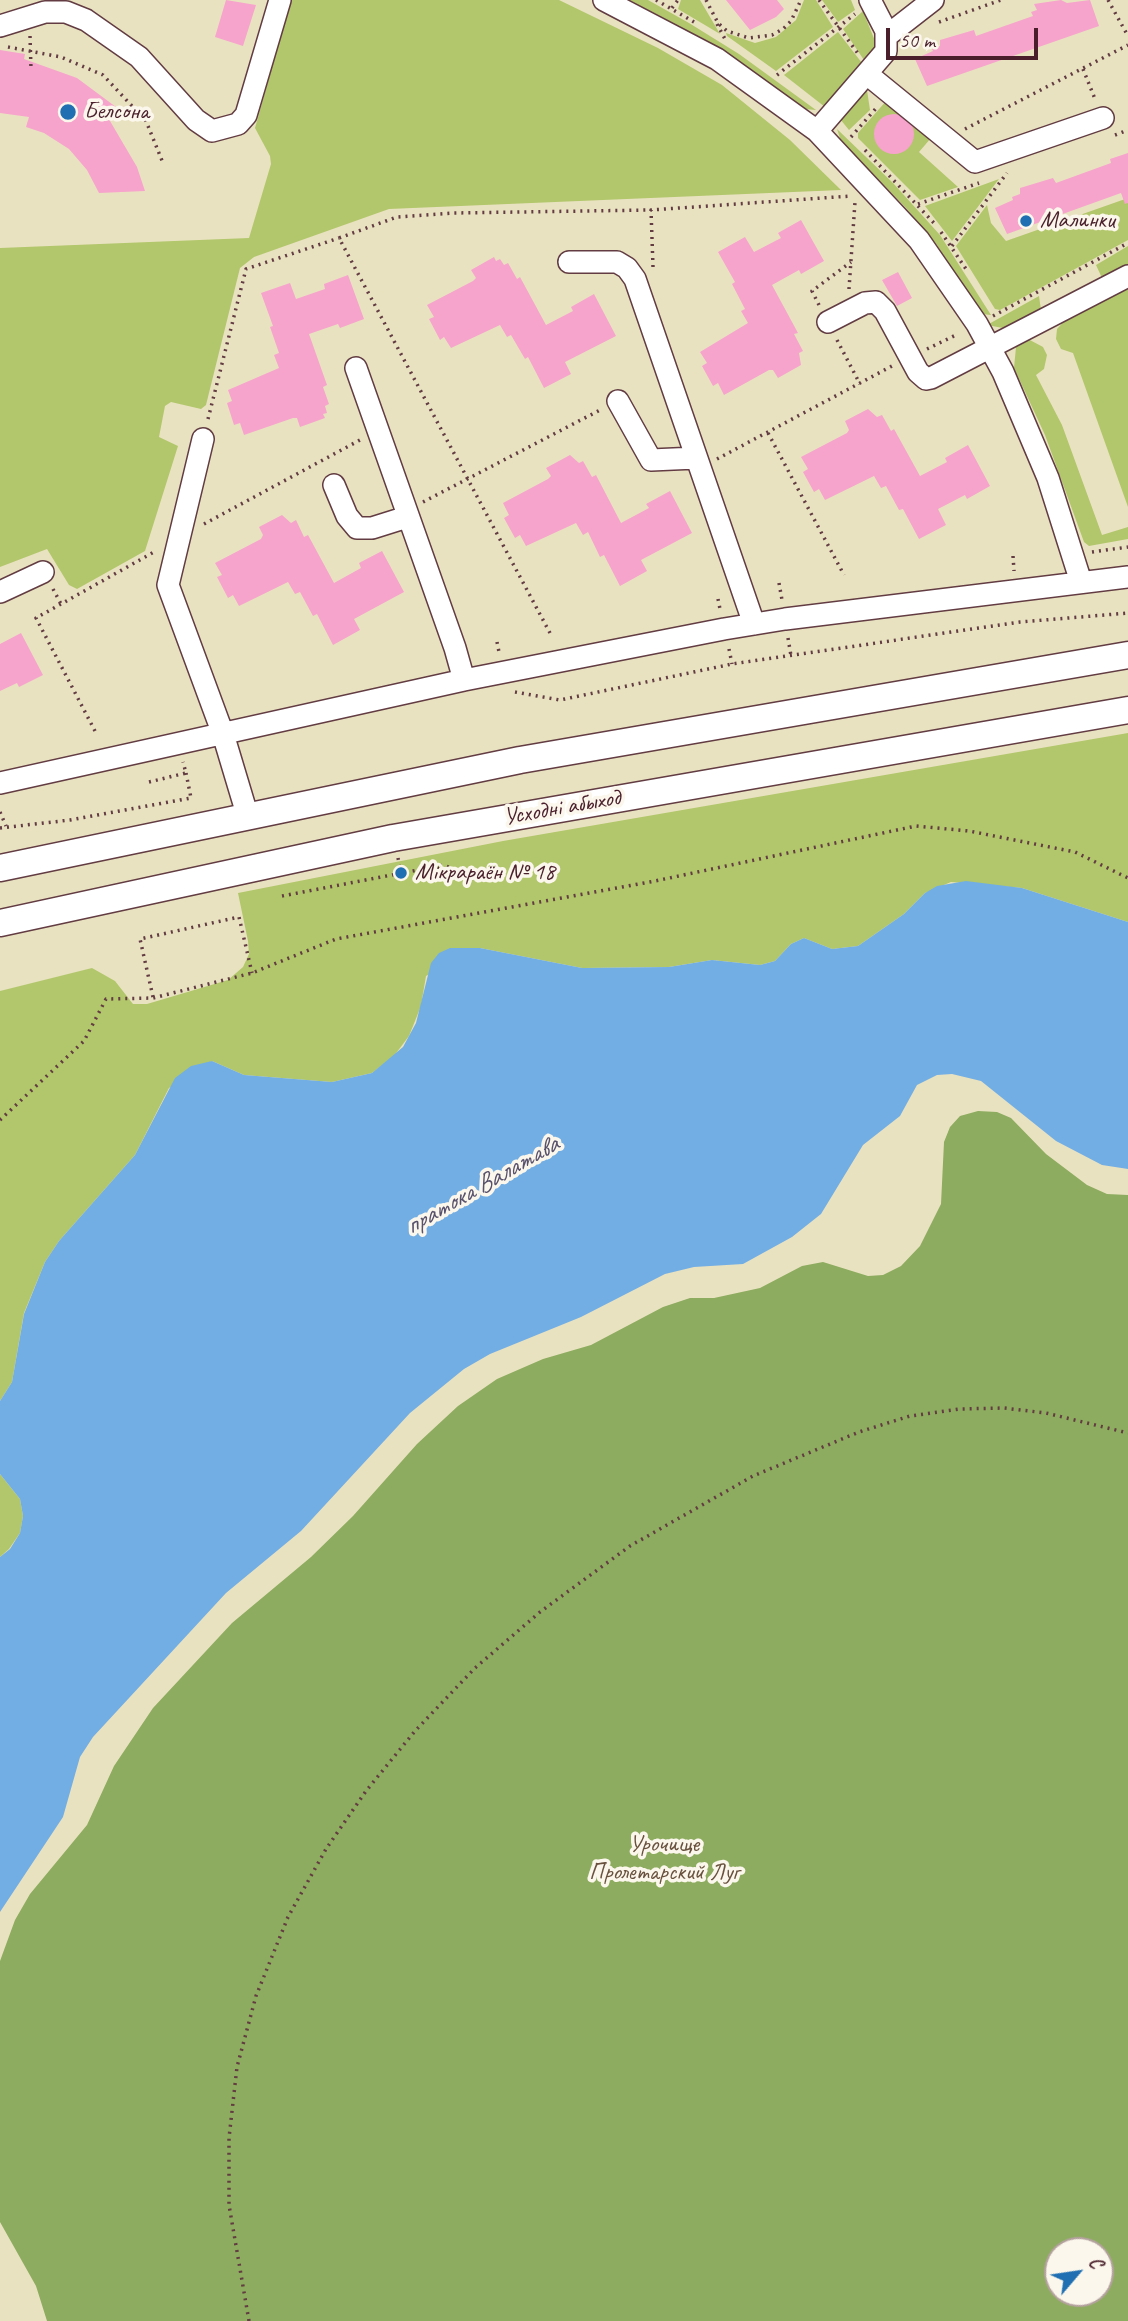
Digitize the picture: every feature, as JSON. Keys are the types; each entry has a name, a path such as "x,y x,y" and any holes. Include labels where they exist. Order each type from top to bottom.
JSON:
{"main road":[{"path":"0,867 247,814 520,760 1128,655"},
{"name":"Усходні абыход","path":"0,923 393,838 1128,710"}],"street":[{"path":"0,26 45,12 66,12 86,20 107,32 156,72 205,128 223,130 241,122 248,111 280,0"},
{"path":"604,0 717,59 817,131 919,240 990,348 1033,439 1074,554 1081,582"},
{"path":"817,131 884,54 888,35 933,0"},
{"path":"865,5 888,35"},
{"path":"869,72 968,158 979,162 1103,117"},
{"path":"569,262 617,262 632,273 754,624"},
{"path":"828,322 871,301 881,305 918,372 926,379 1128,276"},
{"path":"356,368 464,680"},
{"path":"618,401 651,460 696,458"},
{"path":"202,439 168,575 170,597 223,734 247,814"},
{"path":"334,485 347,516 357,528 372,527 406,514"},
{"path":"0,783 464,680 754,624 1081,582 1127,569"},
{"path":"0,592 43,572"}],"path":[{"path":"672,8 678,0"},
{"path":"704,0 726,40"},
{"path":"710,14 737,36 761,38 772,35 791,21 801,0"},
{"path":"819,0 869,72"},
{"path":"937,23 1001,0"},
{"path":"1108,0 1128,36"},
{"path":"777,75 865,5"},
{"path":"945,139 1128,45"},
{"path":"0,46 32,49 61,57 103,75 146,121 163,163"},
{"path":"838,152 890,93"},
{"path":"952,246 1007,173"},
{"path":"202,439 246,269 397,217 454,213 651,209 855,195 848,312"},
{"path":"651,209 653,274"},
{"path":"339,238 550,633"},
{"path":"406,514 618,401"},
{"path":"95,731 36,618 377,431"},
{"path":"768,433 844,575"},
{"path":"1089,553 1126,547 1127,569"},
{"path":"1013,556 1015,576"},
{"path":"779,583 783,602"},
{"path":"718,598 721,615"},
{"path":"507,691 560,700 732,664 1020,622 1128,612"},
{"path":"787,635 790,656"},
{"path":"497,642 500,657"},
{"path":"727,642 732,664"},
{"path":"0,812 3,827 70,820 191,798 183,757"},
{"path":"149,782 186,773"},
{"path":"0,1120 83,1041 106,999 153,998 252,973 337,939 655,881 916,826 969,831 1075,852 1128,878"},
{"path":"282,896 444,865 473,879"},
{"path":"153,998 139,939 239,917 252,973"},
{"path":"249,2321 229,2205 229,2138 237,2067 256,1996 288,1917 326,1849 366,1791 398,1751 475,1668 540,1612 630,1546 753,1476 859,1432 911,1416 960,1409 1004,1408 1046,1413 1128,1433"}],"green space":[{"path":"291,0 559,0 658,48 722,85 790,140 841,190 389,209 254,257 240,268 206,405 201,409 171,402 165,406 159,437 178,446 145,551 77,589 69,585 47,549 0,567 0,248 249,238 271,164 270,156 255,128"},
{"path":"629,0 648,0 689,23 739,54 816,110 804,109 724,52"},
{"path":"681,0 700,0 720,34 678,9"},
{"path":"804,0 816,0 833,27 776,71 727,36 726,33 755,43 776,37 796,20"},
{"path":"822,0 851,0 855,10 838,22"},
{"path":"863,11 877,46 866,63 843,29"},
{"path":"838,32 862,63 825,107 784,75"},
{"path":"867,90 870,110 849,130 840,119"},
{"path":"887,100 931,138 919,152 958,187 920,200 858,138 858,133"},
{"path":"837,129 893,183 940,235 991,315 981,314 937,245 906,208 841,141"},
{"path":"999,179 952,241 925,206"},
{"path":"1128,198 1128,240 1000,310 995,309 956,246 987,205 991,223 1006,241"},
{"path":"1128,246 1128,268 1102,278 1096,265"},
{"path":"1128,286 1128,507 1073,353 1061,349 1056,339 1057,329 1067,318"},
{"path":"1039,296 1041,310 1008,329 987,325"},
{"path":"1028,339 1043,347 1047,355 1044,369 1036,375 1062,425 1102,535 1128,527 1128,539 1089,546 1084,542 1045,435 1014,368 1016,347"},
{"path":"1128,733 1128,922 1022,888 951,882 925,893 904,914 858,946 832,949 804,938 791,944 775,961 760,965 712,960 669,967 582,968 480,948 426,976 421,1006 409,1036 394,1056 372,1073 332,1082 244,1075 212,1061 169,1088 135,1155 59,1241 45,1262 24,1313 12,1382 0,1401 0,991 92,968 115,981 133,1004 147,1004 228,980 243,967 249,954 238,893 503,841"},
{"name":"Урочище Пролетарский Луг","path":"978,1111 997,1112 1011,1118 1046,1154 1087,1185 1107,1194 1128,1195 1128,2321 47,2321 36,2286 0,2222 0,1961 15,1920 30,1894 87,1825 114,1766 153,1708 232,1623 311,1557 353,1516 417,1444 458,1406 497,1379 543,1359 591,1345 663,1307 690,1298 714,1298 760,1288 802,1266 823,1262 868,1276 883,1275 901,1266 920,1246 941,1204 944,1142 950,1127 960,1116"},
{"path":"0,1474 20,1499 23,1516 20,1533 0,1557"}],"water":[{"name":"пратока Валатава","path":"966,881 1022,888 1128,922 1128,1169 1102,1165 1056,1141 981,1081 952,1074 937,1075 917,1085 900,1116 863,1145 821,1214 792,1237 743,1264 694,1267 665,1274 581,1317 490,1354 464,1369 410,1413 301,1531 226,1593 93,1737 80,1757 63,1817 0,1912 0,1557 10,1549 20,1533 23,1516 20,1499 0,1474 0,1401 12,1382 24,1314 45,1262 59,1241 135,1155 175,1078 191,1066 212,1061 244,1075 332,1082 372,1073 403,1047 416,1023 431,963 439,953 450,948 480,948 582,968 669,967 712,960 760,965 775,961 791,944 804,938 832,949 858,946 904,914 925,893 937,886"}],"building":[{"path":"226,0 256,5 243,46 215,37"},
{"path":"726,0 777,0 784,9 776,17 750,30"},
{"path":"1061,0 1067,3 1090,0 1099,26 927,86 915,59 940,46 940,40 974,30 976,36 1033,16 1031,12 1037,10 1034,4"},
{"path":"0,50 25,54 24,59 77,78 120,110 110,121 137,167 145,191 99,193 87,170 69,149 44,133 26,127 29,117 0,113"},
{"path":"894,114 902,115 908,120 913,126 913,142 908,148 902,153 894,154 886,153 880,148 875,142 874,134 875,126 880,120 886,115"},
{"path":"1128,153 1128,203 1125,204 1121,193 1007,234 995,208 1013,200 1012,197 1020,194 1020,188 1053,178 1056,183 1111,163 1110,159"},
{"path":"801,220 824,261 801,274 799,270 772,285 798,333 794,334 803,351 799,353 801,365 778,378 773,370 769,370 724,395 718,383 713,386 702,366 707,363 700,352 748,323 741,311 745,309 732,284 735,282 718,252 745,237 754,252 781,238 778,233"},
{"path":"494,257 496,261 500,259 504,265 508,263 517,279 520,277 546,325 573,311 571,307 594,294 616,336 565,362 571,374 544,388 528,357 525,359 511,335 507,337 500,325 451,348 444,337 440,340 429,319 434,317 427,305 473,281 476,278 471,270"},
{"path":"898,272 912,298 897,306 882,280"},
{"path":"348,275 364,319 340,328 338,324 309,334 327,385 323,387 329,404 325,406 325,418 300,427 297,418 293,418 244,435 240,423 234,425 227,403 232,401 228,390 279,368 274,355 279,353 270,327 273,326 261,293 290,283 296,299 325,289 324,284"},
{"path":"868,409 877,417 882,415 891,431 894,429 920,476 947,462 945,458 968,445 990,486 967,499 965,495 938,509 946,525 919,539 903,509 899,510 886,486 881,488 874,476 825,500 819,489 814,492 803,472 808,469 801,457 847,433 849,430 845,421"},
{"path":"570,455 579,463 583,461 592,477 596,475 621,523 649,508 646,504 670,491 692,533 641,560 647,571 620,586 604,555 600,557 588,532 583,535 576,523 526,546 520,535 515,538 504,518 509,515 503,503 548,479 551,476 546,468"},
{"path":"282,515 291,523 296,520 304,537 308,535 334,583 361,568 359,563 382,551 404,592 354,619 360,630 333,645 317,614 313,616 300,592 295,594 288,582 239,606 233,595 228,598 217,577 222,575 215,563 261,539 263,535 259,527"},
{"path":"21,633 43,675 19,687 17,683 0,691 0,644"}],"place":[{"name":"Белсона","path":"68,112"},
{"name":"Малинки","path":"1026,221"},
{"name":"Мікрараён № 18","path":"401,873"}]}
